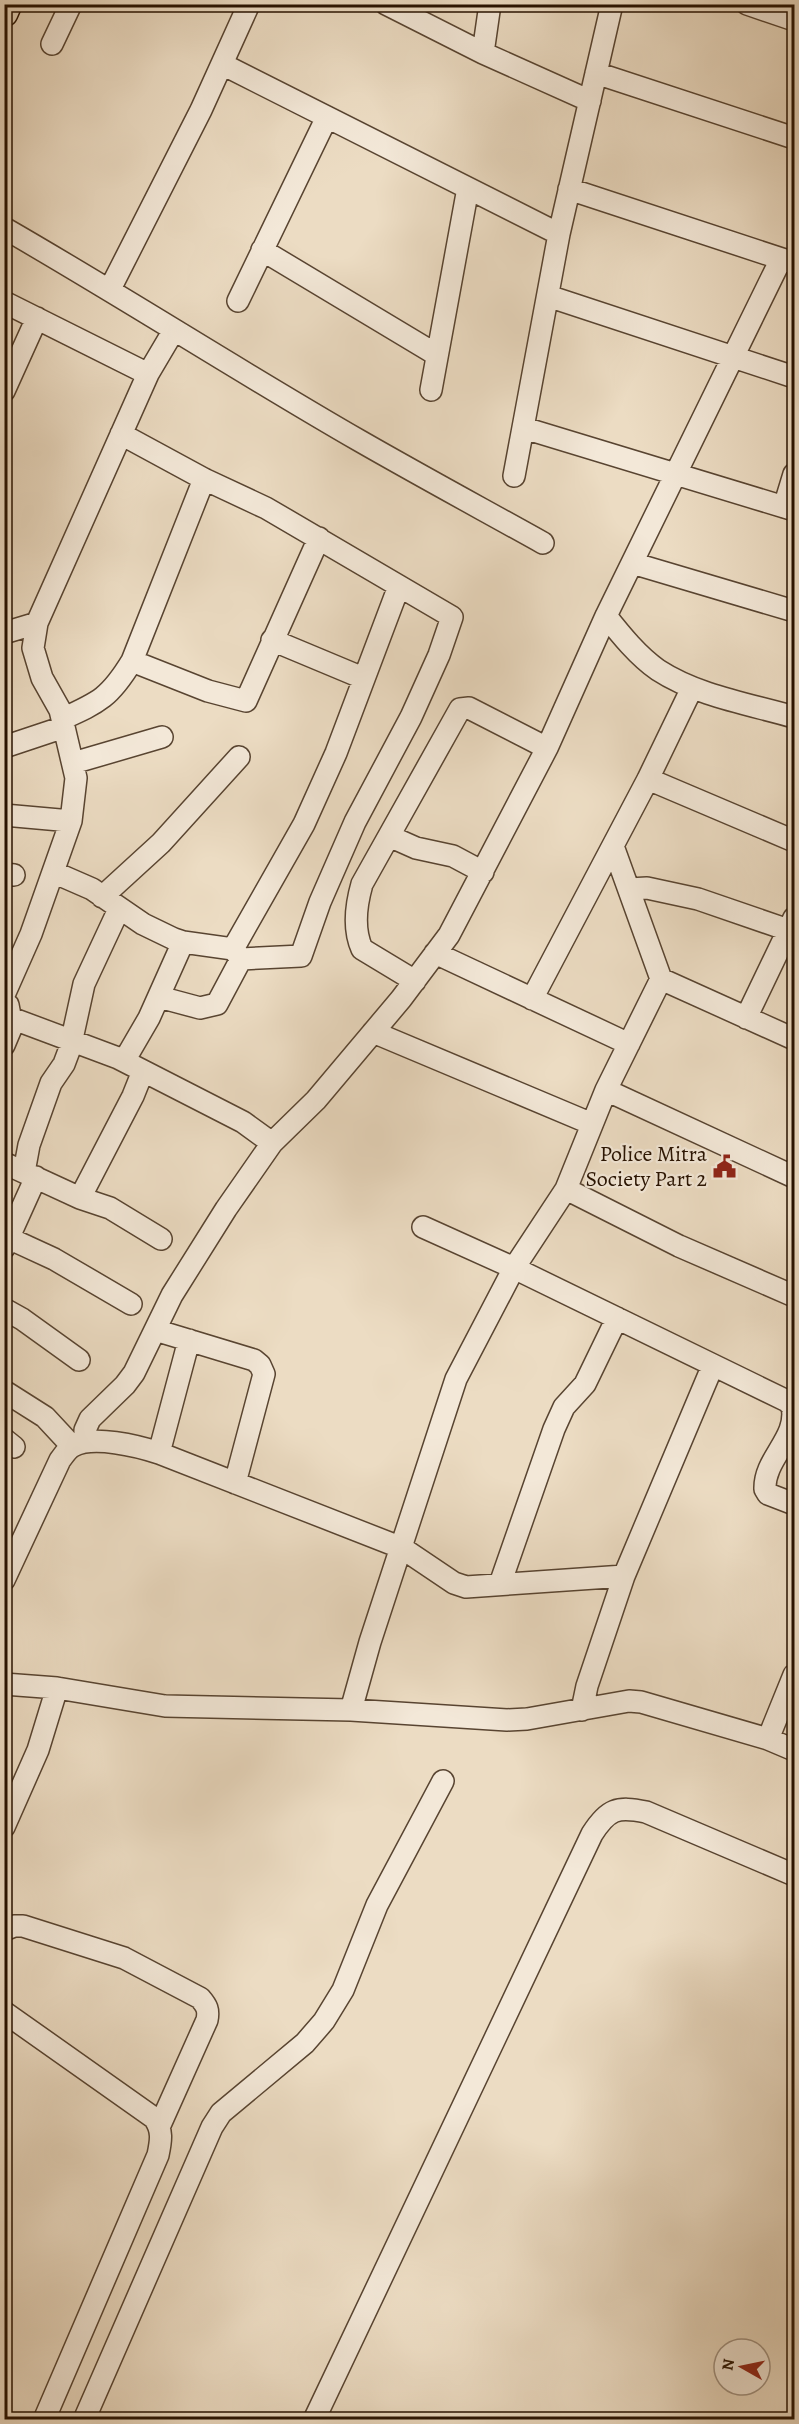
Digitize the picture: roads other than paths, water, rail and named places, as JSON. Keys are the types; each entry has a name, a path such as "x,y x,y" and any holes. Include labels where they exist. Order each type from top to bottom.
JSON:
{"main road":[{"path":"4,13 8,4"}],"street":[{"path":"52,44 71,4"},
{"path":"110,289 201,110 249,4"},
{"path":"386,4 483,53 590,101"},
{"path":"483,53 490,4"},
{"path":"514,476 559,234 612,4"},
{"path":"747,4 795,20"},
{"path":"222,64 559,234"},
{"path":"596,73 795,138"},
{"path":"238,301 327,117"},
{"path":"430,390 468,188"},
{"path":"4,1580 60,1460 78,1444 90,1419 134,1373 182,1278 272,1143 316,1100 415,981 449,935 547,748 606,616 674,474 733,357 788,261 569,189"},
{"path":"4,228 110,289 360,441 543,543"},
{"path":"262,250 437,356"},
{"path":"548,296 795,377"},
{"path":"4,302 148,374"},
{"path":"4,391 37,318"},
{"path":"4,1045 12,1026 4,996 31,934 71,822 76,778 60,710 42,678 33,648 36,623 148,374 174,330"},
{"path":"524,428 789,508 795,474"},
{"path":"53,872 92,889 143,924 183,942 237,954 301,956 320,902 355,822 411,717 439,655 453,617 266,508 204,479 121,434"},
{"path":"4,747 63,723 115,688 132,661 204,479"},
{"path":"132,661 208,691 246,701 319,538"},
{"path":"632,563 795,611"},
{"path":"159,997 200,1008 217,1004 237,954 304,824 336,753 399,586"},
{"path":"606,616 623,637 657,669 692,688 794,715"},
{"path":"4,633 36,623"},
{"path":"272,639 363,678"},
{"path":"532,999 648,779 692,688"},
{"path":"415,981 362,949 358,938 357,917 362,884 460,709 469,708 547,748"},
{"path":"73,764 162,737"},
{"path":"131,1304 54,1259 6,1241 30,1174 29,1145 40,1120 51,1083 64,1064 84,984 110,903 238,757"},
{"path":"648,779 795,841"},
{"path":"4,815 71,822"},
{"path":"389,836 416,848 453,856 483,872"},
{"path":"613,846 661,978 795,1039"},
{"path":"628,889 647,888 698,899 793,926 746,1018"},
{"path":"123,1061 159,997 183,942"},
{"path":"435,953 629,1044"},
{"path":"351,1710 456,1378 514,1268 566,1189 606,1090 661,978"},
{"path":"11,1018 123,1061 243,1122 272,1143"},
{"path":"373,1032 592,1124"},
{"path":"80,1198 133,1096 143,1071"},
{"path":"606,1090 795,1177"},
{"path":"4,1163 80,1198 110,1208 161,1239"},
{"path":"566,1189 679,1246 795,1296"},
{"path":"423,1227 514,1268 787,1401 792,1406 794,1424 765,1484 765,1489 768,1494 795,1504"},
{"path":"4,1309 22,1319 79,1360"},
{"path":"500,1584 554,1429 564,1407 585,1384 617,1318"},
{"path":"155,1330 254,1360 260,1365 264,1374 235,1483"},
{"path":"159,1453 189,1340"},
{"path":"582,1710 587,1686 624,1576 713,1365"},
{"path":"4,1391 45,1417 78,1444 129,1445 159,1453 402,1548 454,1583 473,1587 624,1576"},
{"path":"768,1739 795,1676"},
{"path":"4,1684 57,1688 165,1706 351,1710 507,1720 622,1702 641,1702 768,1739 795,1750"},
{"path":"4,1827 38,1750 57,1688"},
{"path":"84,2420 212,2127 221,2113 305,2043 324,2021 343,1990 377,1905 444,1781"},
{"path":"314,2420 586,1845 601,1820 611,1812 626,1808 646,1812 795,1875"},
{"path":"4,1930 14,1926 23,1926 124,1958 200,1998 208,2011 207,2020 160,2126 161,2140 158,2155 44,2420"},
{"path":"4,2012 154,2118 160,2126"}],"place":[{"name":"Police Mitra Society Part 2","path":"725,1167"}]}
